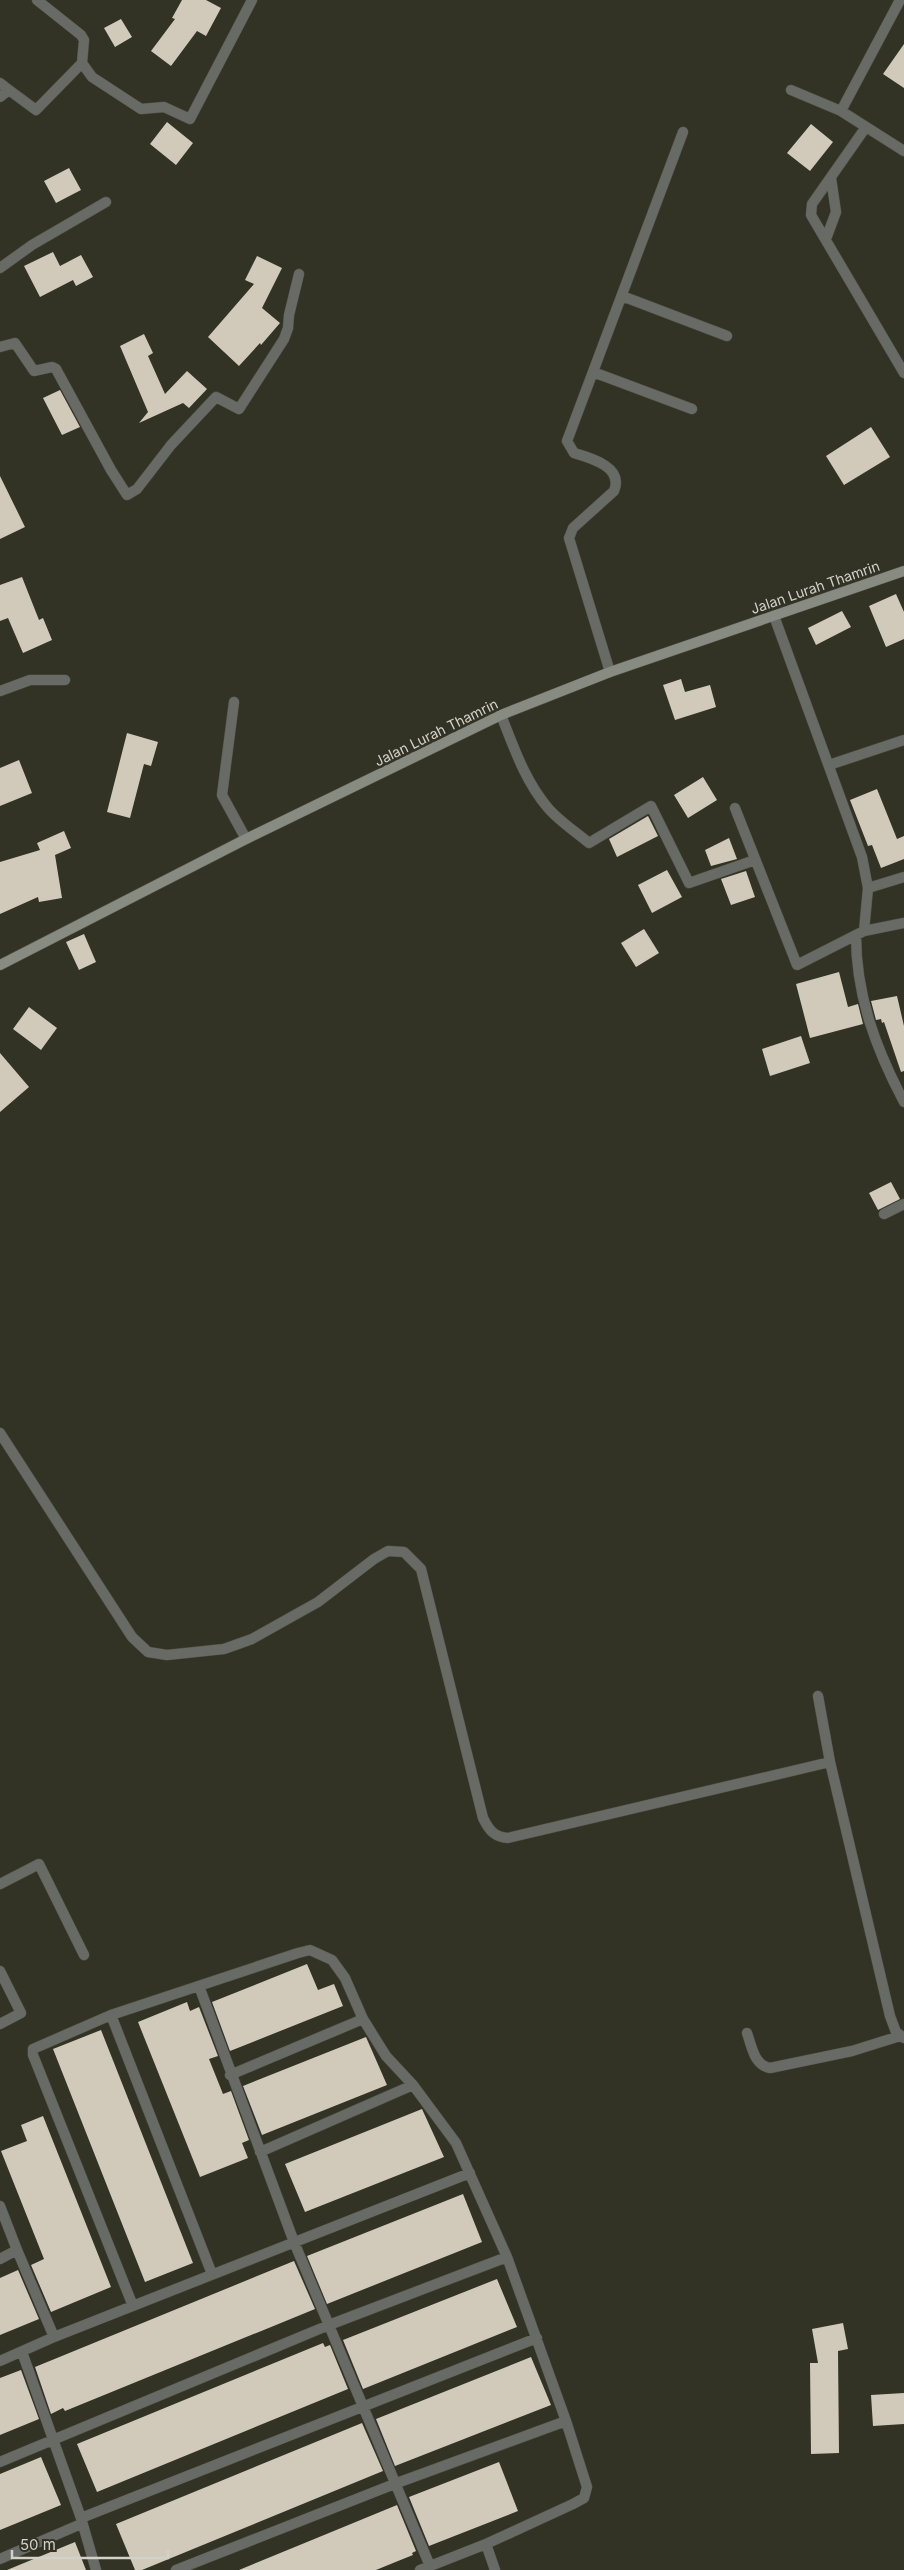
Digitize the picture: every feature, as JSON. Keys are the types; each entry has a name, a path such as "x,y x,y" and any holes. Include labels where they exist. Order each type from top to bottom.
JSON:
{"street":[{"path":"0,83 36,110 82,63 84,40 81,35 37,0"},
{"path":"82,63 92,77 141,109 164,107 190,119 252,0"},
{"path":"841,112 900,0"},
{"path":"0,97 9,90"},
{"path":"791,90 841,112 904,151"},
{"path":"866,127 812,204 810,210 811,215 904,373"},
{"path":"610,672 569,538 573,528 604,502 616,488 616,478 612,471 596,460 574,453 567,441 683,132"},
{"path":"826,239 836,212 831,178"},
{"path":"0,268 32,245 106,202"},
{"path":"0,347 15,343 34,371 52,367 56,369 111,470 127,495 137,489 177,438 216,397 239,409 284,339 299,274"},
{"path":"622,296 727,336"},
{"path":"593,372 692,409"},
{"name":"Jalan Lurah Thamrin","path":"0,965 246,839 501,715 610,672 904,571"},
{"path":"774,616 862,857 868,888 860,933 858,968 863,997 880,1056 904,1102"},
{"path":"0,691 30,680 64,680"},
{"path":"234,702 222,795 246,839"},
{"path":"501,715 520,763 549,810 590,844 651,806 689,883 755,860"},
{"path":"829,765 904,740"},
{"path":"735,808 797,965 860,933 904,923"},
{"path":"868,888 904,877"},
{"path":"884,1214 904,1204"},
{"path":"0,1434 132,1637 148,1652 167,1655 224,1649 252,1639 318,1602 374,1559 388,1552 404,1552 421,1569 483,1818 492,1834 508,1838 830,1762"},
{"path":"747,2033 760,2065 770,2068 852,2051 902,2037 890,2016 830,1762 818,1696"},
{"path":"0,1884 39,1864 84,1955"},
{"path":"133,2306 33,2053 37,2046 111,2014 310,1950 325,1955 338,1968 363,2019 386,2056 413,2085 447,2129 470,2173 507,2257 538,2338 585,2478 586,2493 584,2498 486,2544 420,2570"},
{"path":"0,1971 21,2013 0,2024"},
{"path":"199,1986 230,2075 294,2242 397,2483 430,2566"},
{"path":"111,2014 212,2274"},
{"path":"230,2075 363,2019"},
{"path":"260,2152 413,2085"},
{"path":"0,2361 54,2337 470,2173"},
{"path":"0,2206 54,2337"},
{"path":"0,2259 17,2250"},
{"path":"0,2462 328,2325 507,2257"},
{"path":"0,2559 81,2521 363,2406 538,2338"},
{"path":"22,2352 54,2440 96,2570"},
{"path":"176,2570 397,2483 566,2421"},
{"path":"486,2544 495,2570"}],"building":[{"path":"182,0 206,0 221,8 206,36 197,31 171,66 151,51 175,19 172,18"},
{"path":"121,19 132,37 115,47 104,28"},
{"path":"904,44 904,88 883,74"},
{"path":"167,122 193,143 176,165 150,144"},
{"path":"811,124 833,142 810,171 787,153"},
{"path":"69,168 81,190 56,203 44,181"},
{"path":"53,252 60,266 81,255 93,277 76,286 73,280 40,297 24,266"},
{"path":"257,256 282,268 262,308 280,323 239,366 208,337 254,284 245,280"},
{"path":"144,334 153,353 148,356 165,394 187,371 207,389 189,408 183,403 139,423 148,412 120,346"},
{"path":"60,390 80,427 62,435 43,398"},
{"path":"871,427 890,457 844,485 826,456"},
{"path":"0,476 25,527 0,539"},
{"path":"22,577 39,620 43,618 52,640 23,653 8,618 0,621 0,585"},
{"path":"896,594 904,612 904,639 886,647 869,606"},
{"path":"842,611 851,627 816,645 808,628"},
{"path":"681,679 685,692 710,685 716,707 675,720 663,685"},
{"path":"127,733 158,742 151,766 144,764 130,818 107,812"},
{"path":"19,760 32,793 0,806 0,768"},
{"path":"703,777 717,800 688,818 674,795"},
{"path":"877,789 897,839 904,836 904,859 881,868 872,845 868,846 850,800"},
{"path":"648,816 658,836 617,857 609,839"},
{"path":"64,831 71,848 55,855 62,898 39,902 38,897 0,914 0,862 40,850 37,843"},
{"path":"729,838 737,859 711,866 705,850"},
{"path":"667,870 682,897 652,913 638,885"},
{"path":"746,871 755,897 731,905 721,879"},
{"path":"644,929 659,953 636,967 621,943"},
{"path":"84,934 96,962 79,970 66,942"},
{"path":"839,972 848,1007 858,1004 863,1024 810,1038 796,984"},
{"path":"897,996 904,1026 904,1071 901,1072 884,1022 882,1023 881,1019 876,1020 871,1001"},
{"path":"29,1007 57,1028 41,1050 13,1029"},
{"path":"801,1036 810,1063 770,1076 762,1049"},
{"path":"0,1053 29,1087 0,1112"},
{"path":"891,1182 900,1199 878,1210 869,1193"},
{"path":"307,1964 318,1990 334,1984 343,2006 230,2051 212,2002"},
{"path":"187,2002 190,2011 199,2007 218,2056 209,2059 223,2094 231,2091 249,2140 242,2143 248,2158 200,2177 138,2022"},
{"path":"101,2030 193,2263 145,2282 53,2049"},
{"path":"366,2037 387,2085 262,2135 243,2086"},
{"path":"422,2109 444,2157 305,2212 285,2164"},
{"path":"43,2116 111,2287 51,2312 31,2265 44,2259 1,2151 27,2141 21,2125"},
{"path":"463,2194 482,2242 327,2304 307,2256"},
{"path":"294,2261 315,2309 65,2411 63,2408 51,2414 35,2367"},
{"path":"18,2270 39,2319 0,2335 0,2278"},
{"path":"497,2279 517,2327 363,2389 343,2340"},
{"path":"843,2323 848,2349 838,2351 839,2453 811,2454 810,2363 818,2363 812,2329"},
{"path":"323,2343 325,2347 330,2345 348,2389 97,2492 77,2444"},
{"path":"531,2357 551,2405 395,2466 376,2419"},
{"path":"21,2370 39,2419 0,2435 0,2378"},
{"path":"904,2393 904,2424 873,2426 871,2395"},
{"path":"362,2423 383,2471 142,2570 135,2570 116,2524"},
{"path":"41,2457 61,2505 0,2530 0,2474"},
{"path":"499,2462 518,2511 429,2546 409,2497"},
{"path":"397,2505 416,2551 412,2553 413,2555 376,2570 239,2570"},
{"path":"75,2542 86,2570 7,2570"}]}
